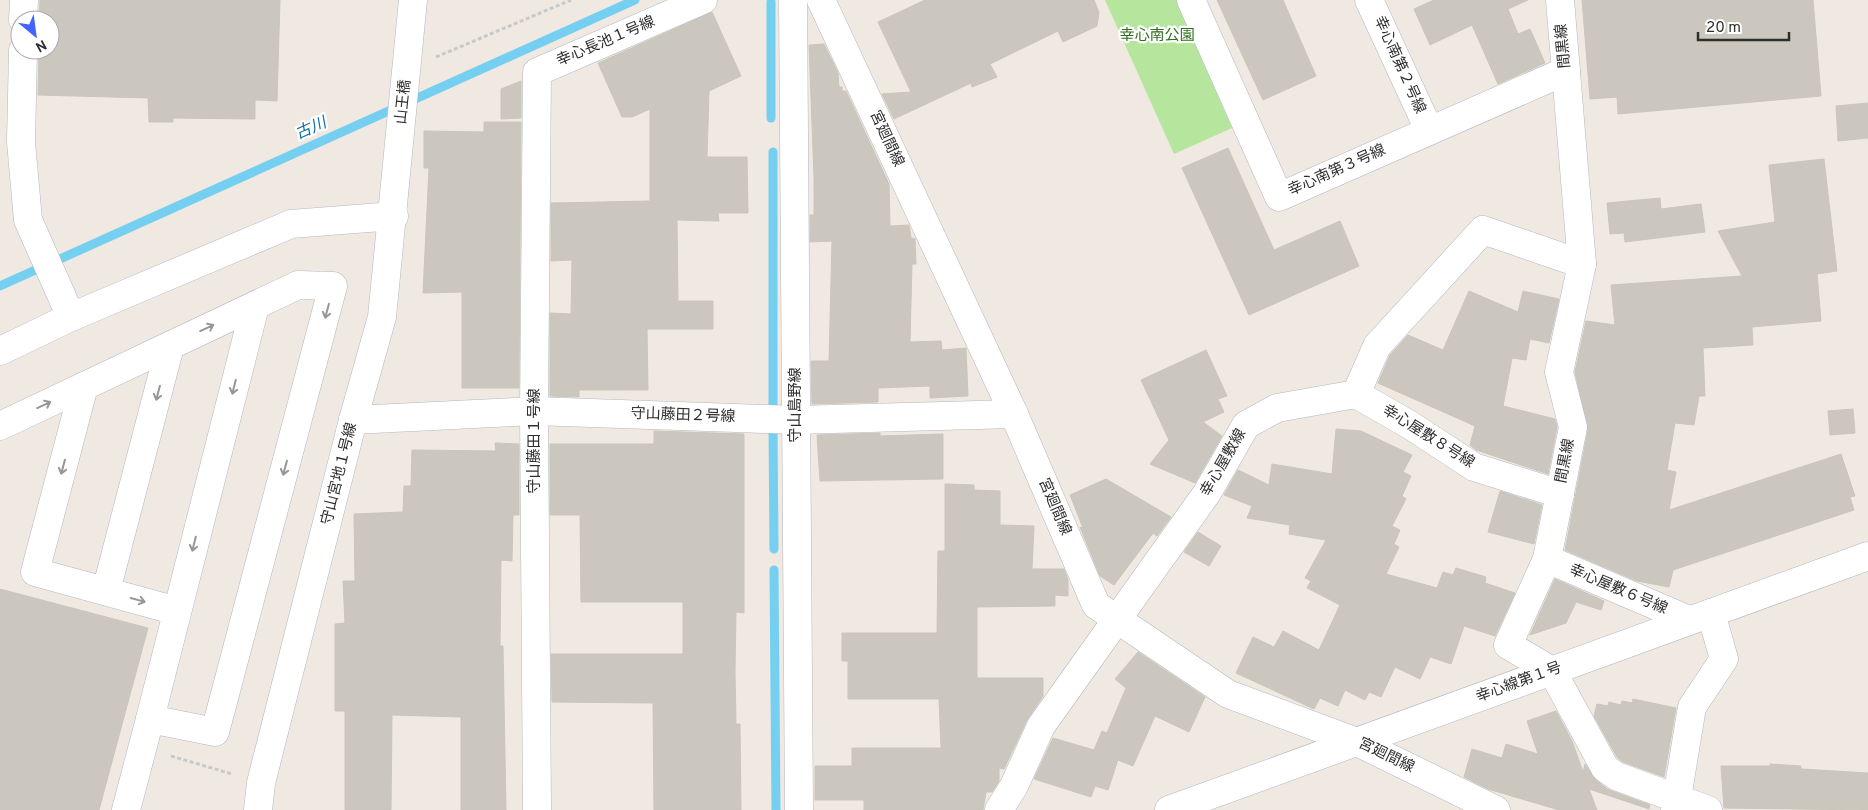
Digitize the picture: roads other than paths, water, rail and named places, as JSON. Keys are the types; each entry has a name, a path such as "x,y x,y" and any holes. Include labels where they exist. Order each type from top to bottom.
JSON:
{"street":[{"name":"山王橋","path":"401,136 413,0"},
{"name":"幸心長池１号線","path":"536,72 703,0"},
{"name":"守山島野線","path":"793,0 799,810"},
{"name":"宮廻間線","path":"822,0 1014,414 1096,605 1118,618 1228,694 1357,742 1496,810"},
{"name":"幸心南第３号線","path":"1191,0 1279,197 1566,71"},
{"name":"幸心南第２号線","path":"1370,0 1429,130"},
{"name":"間黒線","path":"1552,671 1508,645 1547,559 1573,427 1559,372 1582,264 1560,0"},
{"path":"23,60 21,142 28,220 66,307"},
{"name":"守山藤田１号線","path":"536,72 534,411 537,810"},
{"name":"守山宮地１号線","path":"258,810 262,783 353,420 382,317 401,136"},
{"path":"0,351 66,307 291,224 394,216"},
{"path":"1356,394 1377,346 1483,230 1582,264"},
{"path":"0,426 298,285 334,286 215,732 150,719"},
{"path":"126,810 255,306"},
{"path":"106,591 170,346"},
{"path":"84,386 35,572 177,610"},
{"name":"幸心屋敷８号線","path":"1356,394 1410,424 1474,467 1560,494"},
{"name":"幸心屋敷線","path":"999,810 1014,786 1041,726 1207,493 1246,425 1277,408 1356,394"},
{"name":"守山藤田２号線","path":"353,420 534,411 796,420 1014,414"},
{"name":"幸心線第１号","path":"1170,810 1868,556"},
{"name":"幸心屋敷６号線","path":"1547,559 1700,616"},
{"path":"1676,804 1692,707 1724,659 1700,616"},
{"path":"1552,671 1605,768 1616,776 1676,804 1708,810"}],"waterway":[{"name":"古川","path":"0,286 635,0"},
{"path":"771,2 771,118"},
{"path":"773,152 773,409"},
{"path":"773,428 774,549"},
{"path":"774,570 776,810"}],"park label":[{"name":"幸心南公園","path":"1157,36"}]}
